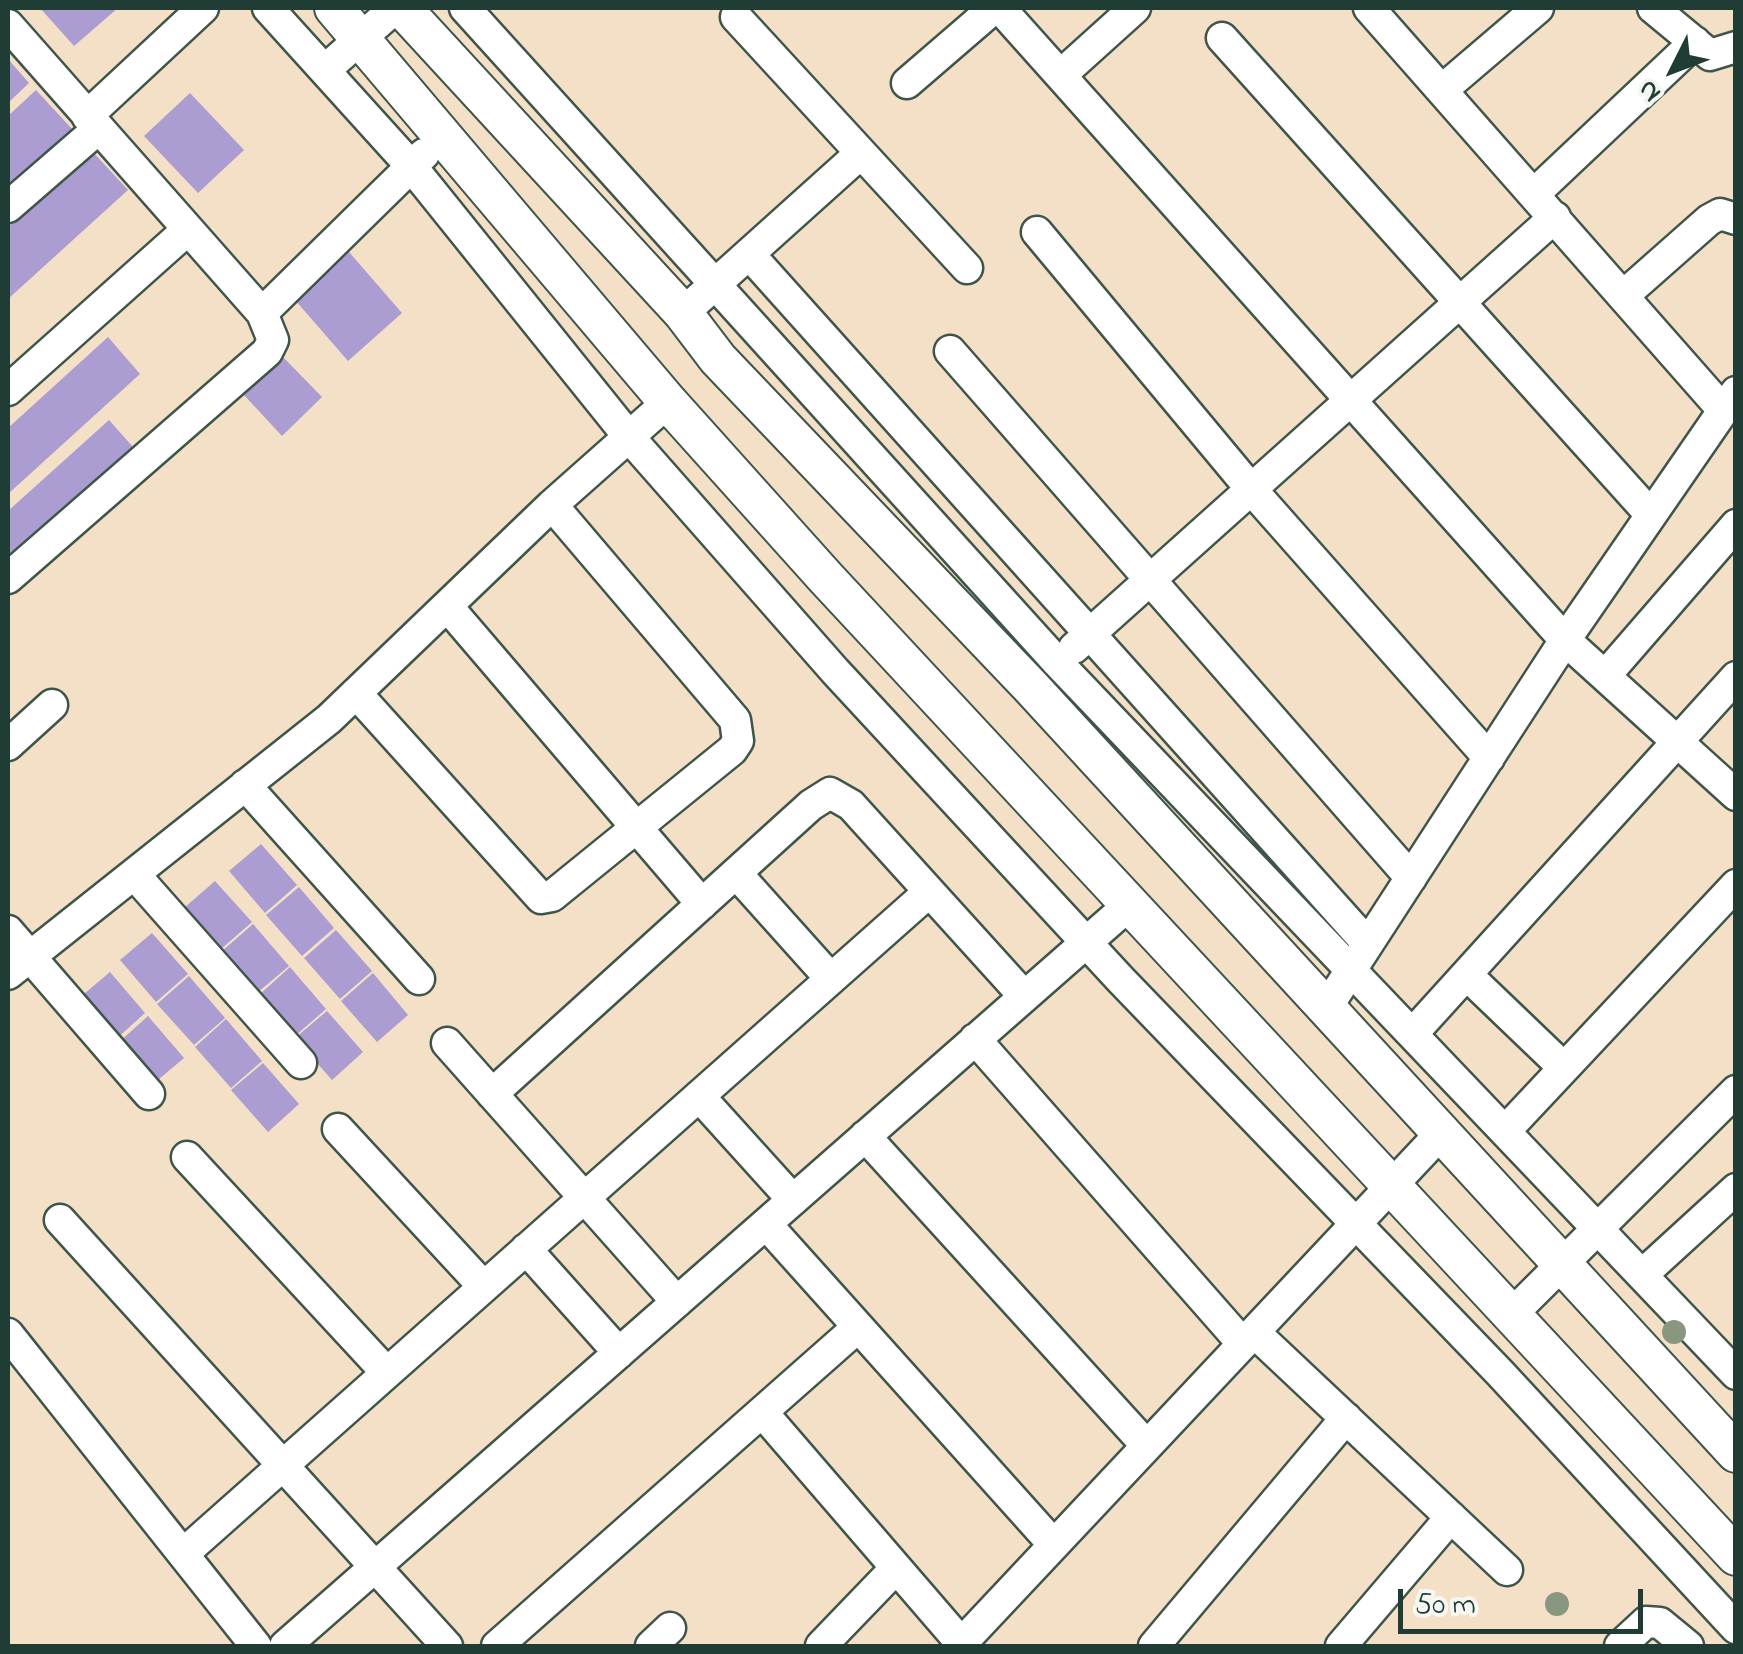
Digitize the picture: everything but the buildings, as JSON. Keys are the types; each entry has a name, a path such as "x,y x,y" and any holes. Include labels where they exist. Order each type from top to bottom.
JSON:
{"street":[{"path":"8,207 203,8"},
{"path":"268,8 412,166 629,437 835,671 1086,942 1736,1628"},
{"path":"334,8 668,402 1736,1556"},
{"path":"325,70 399,8 682,313 718,359 1414,1032 1732,1365"},
{"path":"465,8 715,285 1328,1007 1736,1452"},
{"path":"907,82 997,8 1063,73 1565,640 1736,795"},
{"path":"1063,73 1135,8"},
{"path":"1328,1007 1565,640 1729,401 1623,296 1369,8"},
{"path":"1442,90 1538,8"},
{"path":"1653,8 1710,55 1736,48"},
{"path":"736,17 967,268"},
{"path":"8,25 186,232 262,313 272,327 273,340 267,352 8,578"},
{"path":"1222,38 1651,515"},
{"path":"1534,194 1695,42"},
{"path":"262,313 442,137"},
{"path":"682,313 860,153"},
{"path":"1623,296 1709,220 1720,214 1736,219"},
{"path":"1044,674 1555,217"},
{"path":"8,390 186,232"},
{"path":"1037,232 1251,489 1489,758"},
{"path":"748,254 1368,944"},
{"path":"950,351 1411,878"},
{"path":"18,965 246,785 356,692 552,505 668,402"},
{"path":"356,692 541,898 552,896 732,750 739,731 734,720 552,505"},
{"path":"1605,676 1736,525"},
{"path":"448,606 702,904"},
{"path":"1414,1032 1736,678"},
{"path":"8,746 52,705"},
{"path":"246,785 418,979"},
{"path":"492,1094 811,804 830,794 851,805 1024,996"},
{"path":"736,873 830,979"},
{"path":"134,874 301,1063"},
{"path":"1506,1129 1736,885"},
{"path":"183,1554 929,892"},
{"path":"285,1646 1130,904"},
{"path":"8,932 18,965 149,1094"},
{"path":"1466,975 1564,1068"},
{"path":"976,1039 1249,1338 1346,1418 1507,1570"},
{"path":"448,1043 677,1302"},
{"path":"1512,1315 1736,1090"},
{"path":"699,1096 793,1200"},
{"path":"338,1128 484,1286"},
{"path":"762,1412 960,1645 1442,1131"},
{"path":"865,1136 1147,1446"},
{"path":"187,1157 388,1373"},
{"path":"1643,1274 1736,1190"},
{"path":"60,1220 446,1646"},
{"path":"766,1224 1054,1546"},
{"path":"526,1249 619,1352"},
{"path":"498,1646 858,1327"},
{"path":"8,1334 256,1646"},
{"path":"1154,1646 1346,1418"},
{"path":"1340,1646 1451,1516"},
{"path":"821,1646 896,1568"},
{"path":"1620,1646 1646,1622 1660,1623 1688,1646"}]}
